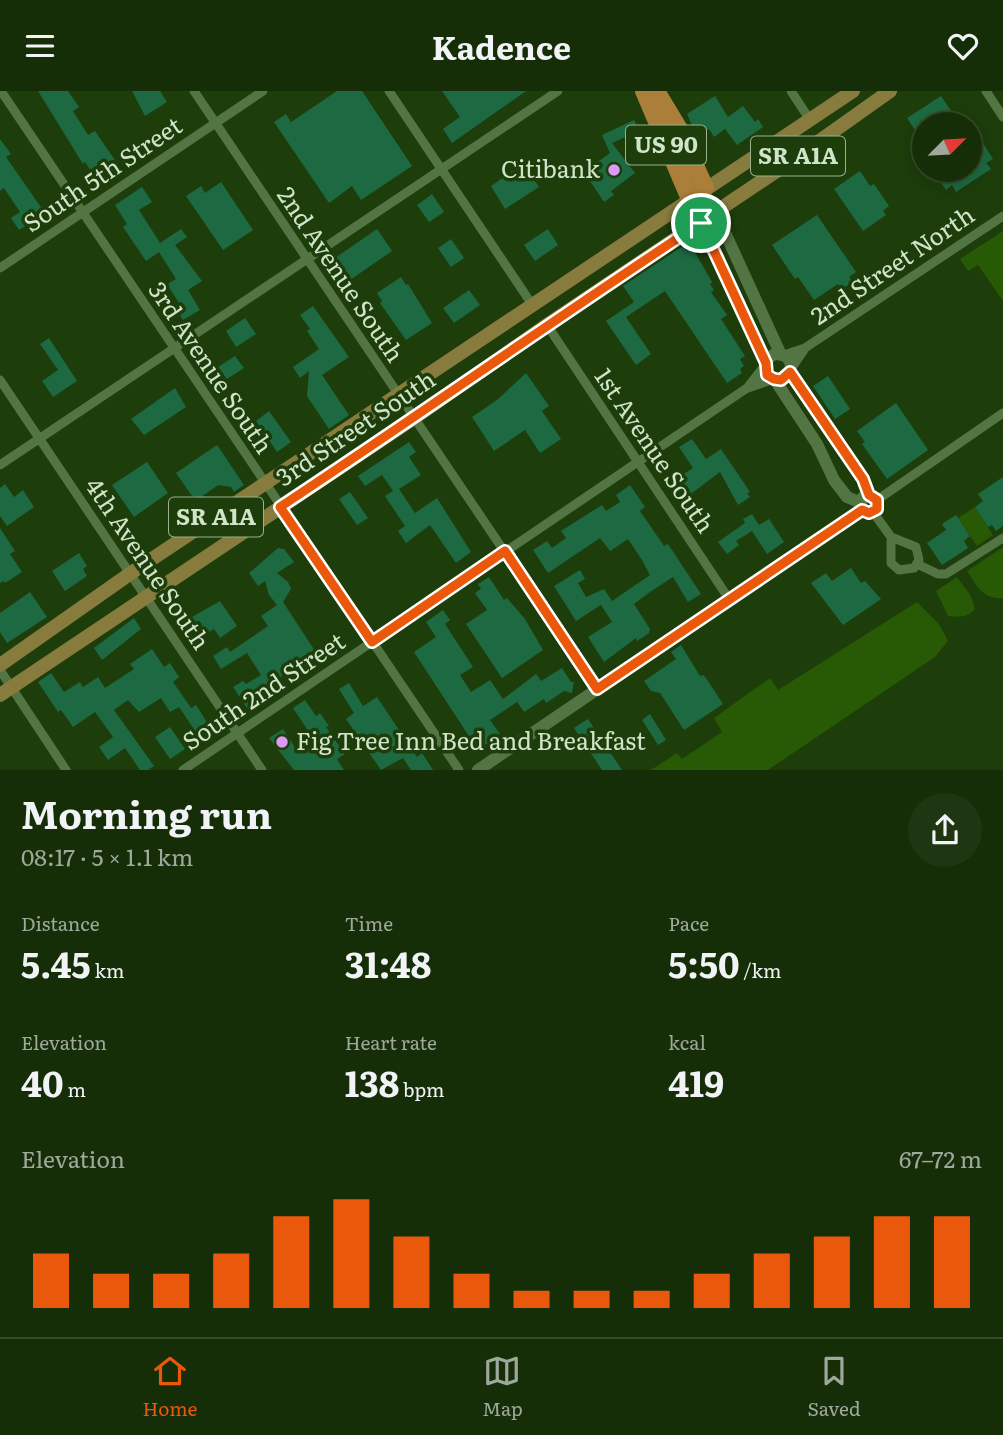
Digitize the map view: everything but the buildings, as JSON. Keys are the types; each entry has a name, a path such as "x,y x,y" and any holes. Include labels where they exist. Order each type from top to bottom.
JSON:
{"highway":[{"name":"US 90","path":"644,91 690,199"},
{"name":"US 90","path":"656,91 680,131 705,188"}],"main road":[{"name":"SR A1A","path":"690,199 853,91"},
{"name":"SR A1A","path":"701,223 890,91"},
{"name":"US 90","path":"705,188 716,213"},
{"name":"US 90","path":"690,199 701,223"},
{"name":"3rd Street South","path":"0,667 131,573 690,199"},
{"name":"3rd Street South","path":"6,691 701,223"}],"street":[{"name":"3rd Avenue South","path":"1,91 459,770"},
{"name":"2nd Avenue South","path":"194,91 305,260 597,689"},
{"name":"South 5th Street","path":"0,268 263,91"},
{"path":"389,91 533,306"},
{"path":"0,465 558,91"},
{"path":"790,91 810,120"},
{"path":"986,91 1003,117"},
{"path":"716,213 783,355 790,362 790,370 863,479 869,504 891,537 916,547 919,556 917,564 909,570 895,567 890,558 891,537"},
{"name":"2nd Street North","path":"805,348 1003,216"},
{"path":"701,223 765,364 767,375 774,379 817,444 834,480 847,497 869,504"},
{"name":"1st Avenue South","path":"547,325 729,599"},
{"path":"747,389 772,356 805,348"},
{"path":"747,389 785,378 805,348"},
{"name":"4th Avenue South","path":"0,380 262,770"},
{"name":"South 2nd Street","path":"183,770 747,389"},
{"path":"478,770 1003,413"},
{"path":"917,564 937,574 946,575 1003,538"},
{"path":"0,667 6,691 66,770"}],"green space":[{"path":"1003,231 1003,301 978,265 968,271 960,259"},
{"path":"975,507 993,535 977,546 958,518"},
{"path":"1003,547 1003,598 990,597 981,591 967,571"},
{"path":"957,577 971,596 975,609 959,617 948,616 936,591"},
{"path":"917,602 939,624 948,641 935,657 768,770 651,770 677,753 682,759 722,732 714,718 770,678 778,690"}],"place":[{"name":"Citibank","path":"614,170"},
{"name":"Fig Tree Inn Bed and Breakfast","path":"282,742"}],"route":[{"path":"701,223 766,363 767,375 781,380 790,372 863,479 869,495 877,500 877,509 869,513 862,510 597,689 505,551 372,642 280,507 701,223"}]}
